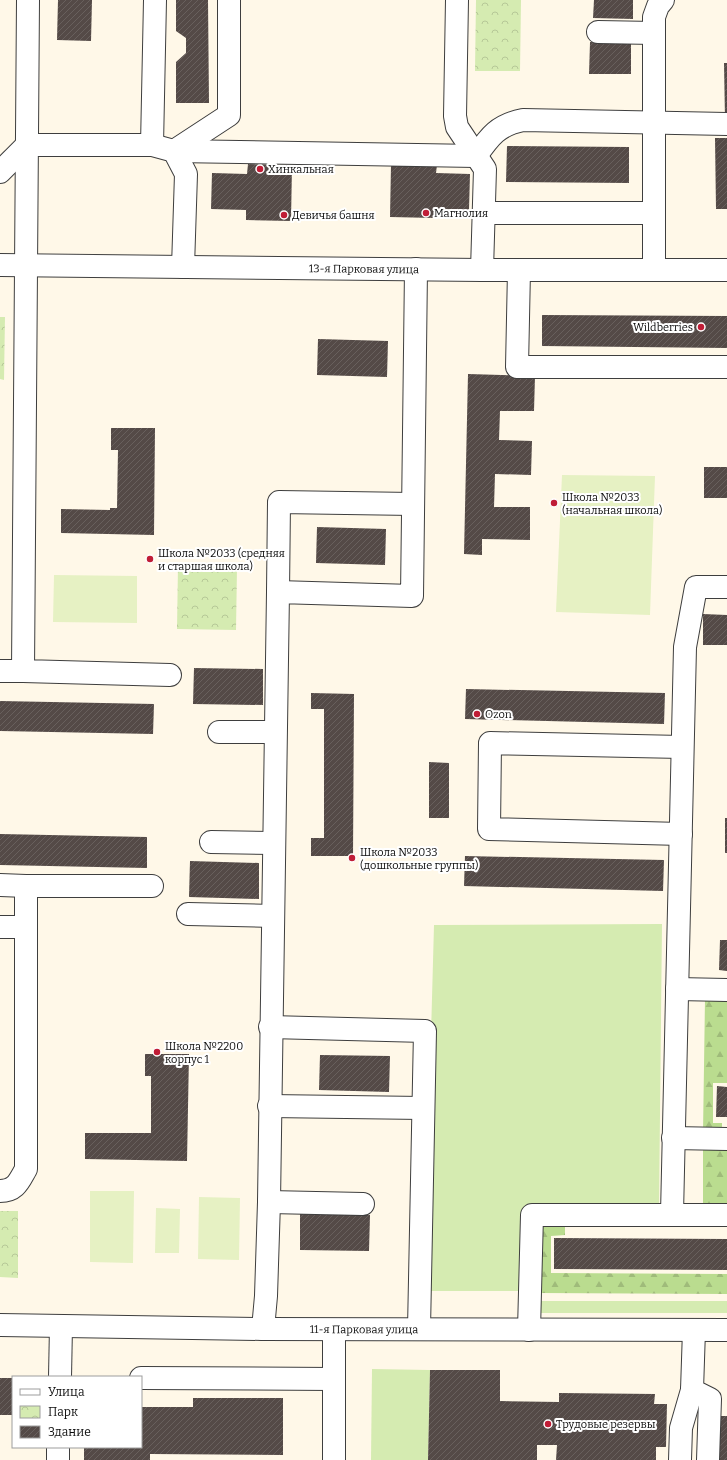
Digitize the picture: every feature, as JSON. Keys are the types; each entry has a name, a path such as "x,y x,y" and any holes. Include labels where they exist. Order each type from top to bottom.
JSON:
{"street":[{"path":"23,671 33,480 27,265 28,0"},
{"path":"152,144 155,0"},
{"path":"174,151 229,115 229,0"},
{"path":"457,0 456,127 485,169 482,270"},
{"path":"654,269 654,17 658,6 664,0"},
{"path":"598,32 654,33"},
{"path":"476,156 489,138 499,128 512,122 523,120 727,124"},
{"path":"0,172 27,145 152,144 174,151 476,156"},
{"path":"174,151 186,174 183,267"},
{"path":"484,213 653,213"},
{"name":"13-я Парковая улица","path":"0,265 482,270 727,270"},
{"path":"278,592 412,596 416,269"},
{"path":"519,270 517,366 727,367"},
{"path":"263,1329 266,1296 269,1202 270,1027 279,502 413,504"},
{"path":"672,1214 685,647 696,586 727,587"},
{"path":"0,671 170,675"},
{"path":"219,732 275,732"},
{"path":"680,834 489,829 490,743 682,747"},
{"path":"211,842 274,843"},
{"path":"0,885 152,886"},
{"path":"0,1191 7,1191 17,1185 26,1169 26,886"},
{"path":"188,914 273,916"},
{"path":"0,927 26,928"},
{"path":"677,989 727,990"},
{"path":"270,1027 426,1031 419,1329"},
{"path":"269,1106 423,1108"},
{"path":"673,1138 727,1139"},
{"path":"269,1202 363,1204"},
{"path":"529,1330 532,1215 727,1215"},
{"name":"11-я Парковая улица","path":"0,1325 334,1330 727,1330"},
{"path":"60,1376 62,1326"},
{"path":"334,1330 334,1460"},
{"path":"680,1460 681,1428 692,1390 694,1330"},
{"path":"142,1378 334,1379"},
{"path":"692,1390 710,1399 708,1460"},
{"path":"58,1448 58,1460"}],"green space":[{"path":"476,0 521,0 520,71 475,71"},
{"path":"0,317 5,317 4,380 0,379"},
{"path":"562,475 655,476 650,615 556,612"},
{"path":"178,566 237,568 236,630 177,629"},
{"path":"54,575 137,576 137,623 53,622"},
{"path":"662,924 659,1209 529,1212 527,1291 424,1291 434,925"},
{"path":"705,999 727,1000 727,1083 713,1083 713,1123 722,1123 722,1133 703,1133"},
{"path":"703,1145 727,1145 727,1208 703,1208"},
{"path":"90,1191 134,1191 133,1263 90,1262"},
{"path":"199,1197 240,1198 239,1260 198,1259"},
{"path":"156,1208 180,1209 179,1253 155,1253"},
{"path":"0,1211 18,1211 18,1278 0,1277"},
{"path":"539,1223 565,1223 565,1235 551,1236 551,1273 727,1274 727,1294 538,1293"},
{"path":"539,1301 727,1301 727,1313 538,1313"},
{"path":"372,1369 430,1370 428,1460 371,1460"}],"building":[{"path":"58,0 92,0 91,41 57,40"},
{"path":"176,0 208,0 209,103 176,103 176,62 186,53 186,38 176,31"},
{"path":"594,0 633,0 633,19 593,18"},
{"path":"590,42 631,43 631,74 589,74"},
{"path":"724,63 727,63 727,119 725,119"},
{"path":"715,138 727,138 727,209 716,209"},
{"path":"507,146 629,147 629,183 506,182"},
{"path":"248,164 292,165 291,221 246,220 246,210 211,209 212,173 247,174"},
{"path":"391,165 437,165 436,173 470,174 469,210 435,209 435,218 390,217"},
{"path":"542,315 727,316 727,348 542,346"},
{"path":"318,339 388,341 387,377 317,375"},
{"path":"468,374 535,376 534,411 500,411 499,440 532,441 531,475 495,474 494,507 530,507 530,540 482,539 482,555 464,554"},
{"path":"111,428 155,428 154,535 61,533 61,509 110,510 110,508 117,508 118,450 111,450"},
{"path":"704,467 727,467 727,498 704,498"},
{"path":"317,527 386,529 385,565 316,563"},
{"path":"703,614 727,615 727,645 703,645"},
{"path":"194,668 263,669 263,705 193,704"},
{"path":"466,689 665,693 664,724 465,719"},
{"path":"311,693 354,694 353,856 311,856 311,838 324,838 324,709 311,709"},
{"path":"0,701 154,704 153,734 0,731"},
{"path":"429,762 449,763 449,818 429,818"},
{"path":"725,818 727,818 727,853 725,853"},
{"path":"0,834 147,837 147,868 0,865"},
{"path":"465,856 664,860 663,891 464,886"},
{"path":"190,861 259,863 259,899 189,897"},
{"path":"720,940 727,940 727,971 719,970"},
{"path":"145,1054 189,1054 187,1161 85,1159 85,1133 151,1133 151,1076 145,1076"},
{"path":"320,1055 390,1056 389,1092 319,1090"},
{"path":"717,1086 727,1087 727,1117 716,1117"},
{"path":"300,1214 370,1215 369,1251 300,1250"},
{"path":"554,1238 727,1239 727,1270 554,1269"},
{"name":"Трудовые резервы","path":"430,1370 500,1370 500,1401 559,1402 559,1393 655,1394 654,1404 667,1404 666,1447 656,1447 656,1460 556,1460 557,1445 537,1445 537,1460 428,1460"},
{"path":"0,1378 12,1378 12,1415 0,1415"},
{"path":"193,1398 283,1398 283,1455 150,1454 150,1460 84,1460 84,1448 142,1448 142,1407 193,1407"},
{"path":"717,1416 727,1416 727,1460 716,1460"}],"place":[{"name":"Хинкальная","path":"260,169"},
{"name":"Магнолия","path":"426,213"},
{"name":"Девичья башня","path":"284,215"},
{"name":"Wildberries","path":"701,327"},
{"name":"Школа №2033 (начальная школа)","path":"554,503"},
{"name":"Школа №2033 (средняя и старшая школа)","path":"150,559"},
{"name":"Ozon","path":"477,714"},
{"name":"Школа №2033 (дошкольные группы)","path":"352,858"},
{"name":"Школа №2200 корпус 1","path":"157,1052"},
{"name":"Трудовые резервы","path":"548,1424"}]}
